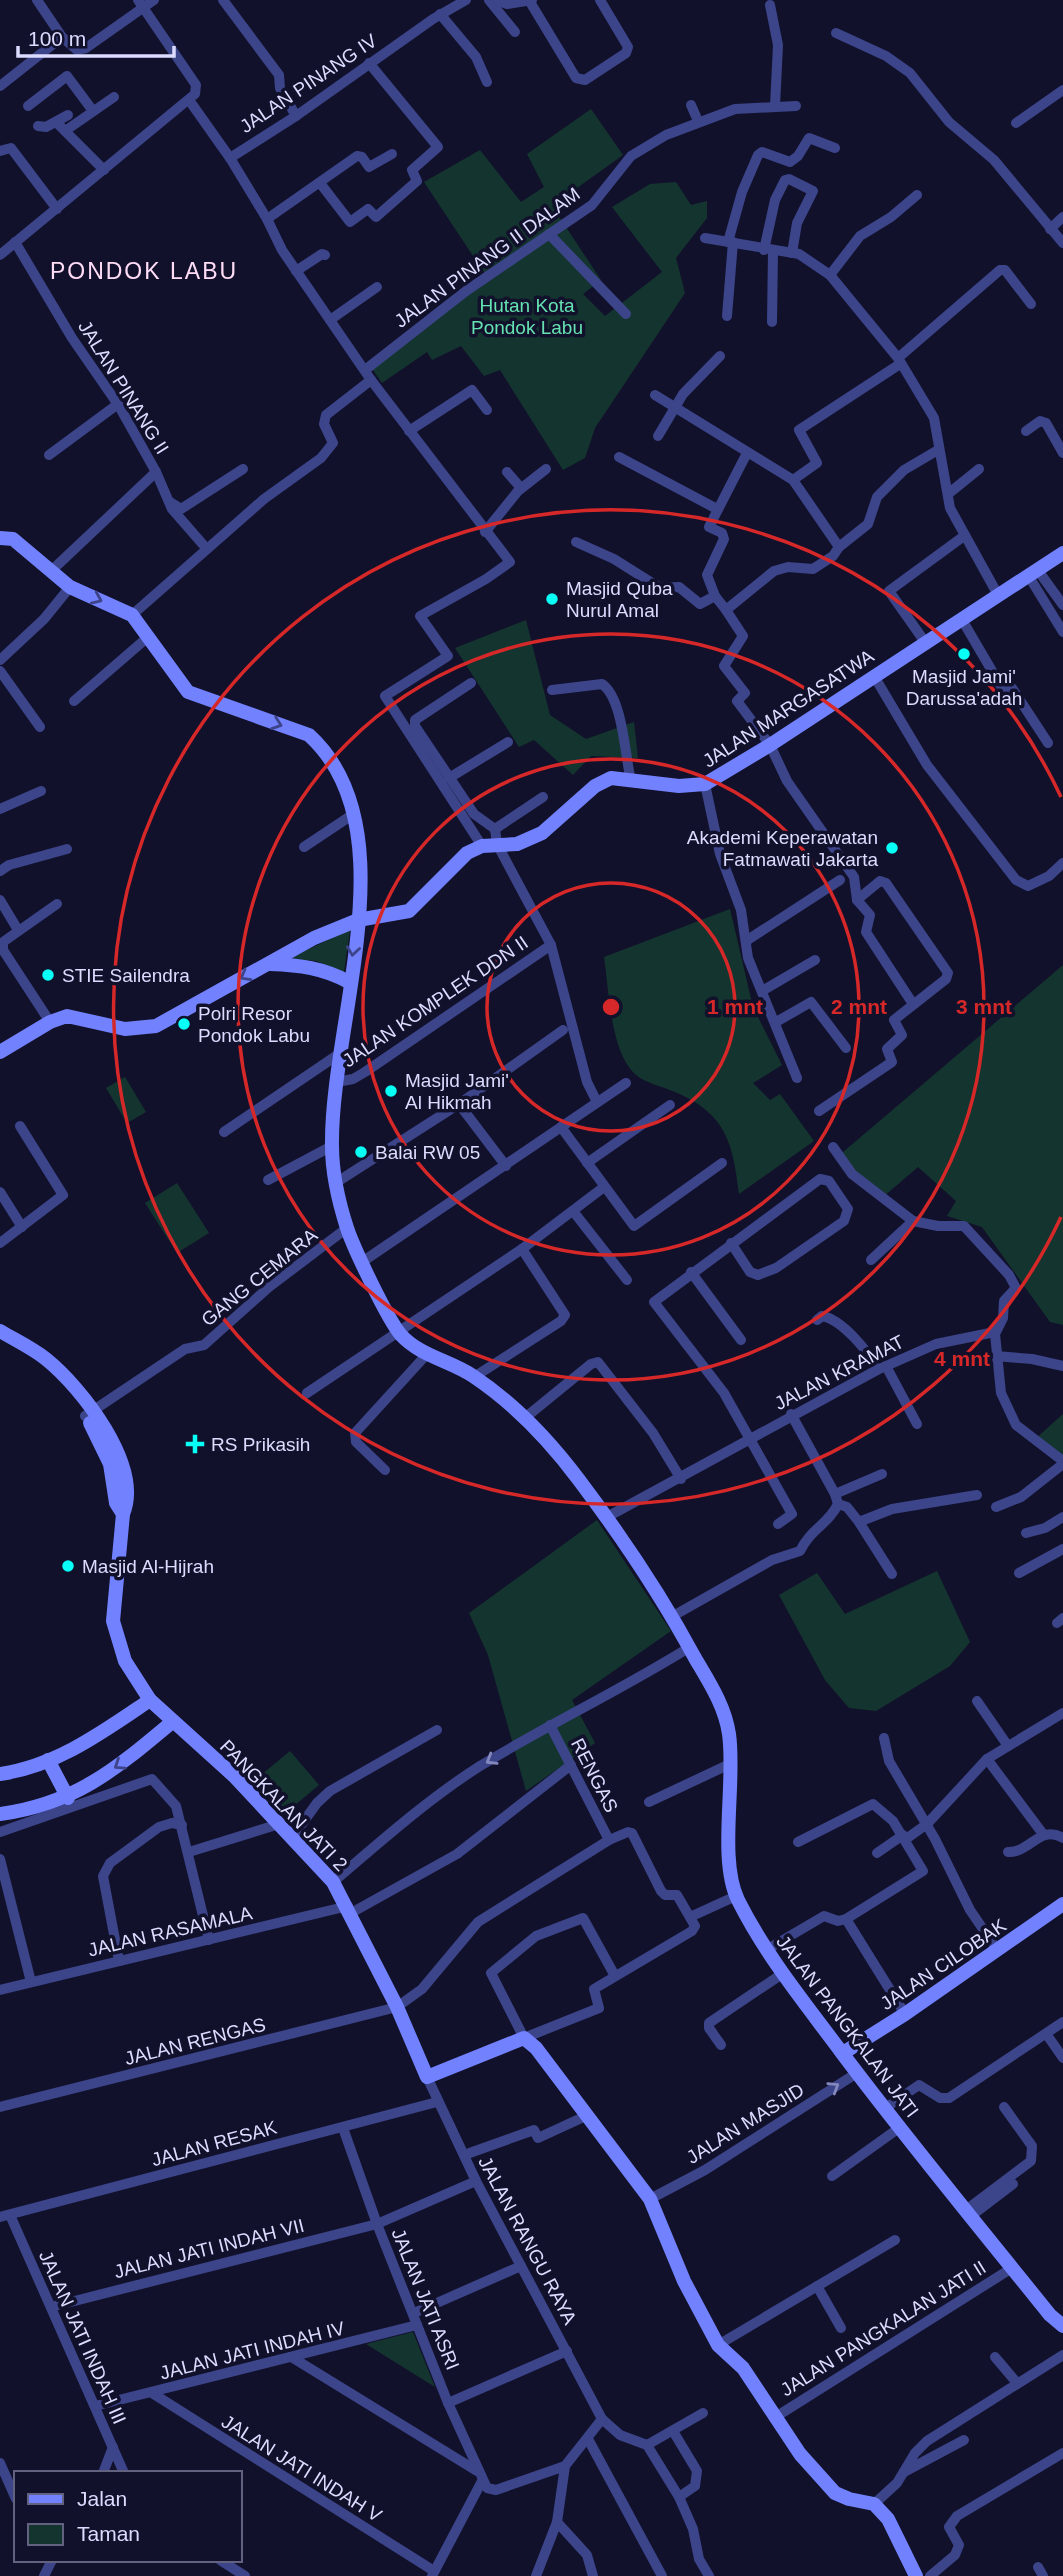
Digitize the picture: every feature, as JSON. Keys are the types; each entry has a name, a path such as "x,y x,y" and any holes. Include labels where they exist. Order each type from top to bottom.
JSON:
{"main road":[{"path":"0,538 13,539 70,587 132,615"},
{"name":"JALAN MARGASATWA","path":"0,1052 50,1022 67,1016 125,1028 156,1026 267,964 358,920 410,911 456,861 490,845 517,844 542,833 595,786 611,778 680,786 705,784 770,745 1063,553"},
{"name":"JALAN PANGKALAN JATI","path":"132,615 188,692 309,735 321,746 345,780 355,813 362,893 339,1054 339,1082 332,1146 347,1228 403,1331 427,1354 474,1377 526,1417 607,1517 673,1616 723,1712 732,1763 730,1868 736,1896 765,1950 899,2128 1012,2268 1063,2326"},
{"path":"267,964 305,965 328,970 349,982"},
{"path":"0,1331 45,1358 74,1387 88,1413"},
{"path":"0,1339 47,1372 88,1413"},
{"name":"PANGKALAN JATI 2","path":"88,1413 113,1441 121,1461 128,1503 122,1514 113,1621 125,1661 150,1700 234,1776 276,1825 333,1882 397,2007 427,2077"},
{"path":"0,1774 48,1760 78,1747 150,1700"},
{"path":"0,1814 68,1798 128,1759 172,1722"},
{"path":"48,1760 68,1798"},
{"name":"JALAN CILOBAK","path":"843,2053 905,2014 1063,1904"},
{"path":"427,2077 524,2038 536,2048 650,2200 684,2281 718,2345 743,2368 800,2454 835,2493 874,2504 888,2519 916,2576"}],"street":[{"path":"37,0 62,37 77,50 86,48 141,4 154,0"},
{"path":"223,0 279,75 279,88 296,116"},
{"name":"JALAN PINANG IV","path":"189,100 230,158 296,116 440,14 466,0"},
{"path":"489,0 515,32"},
{"path":"495,0 508,4 531,1 576,78 585,80 617,60 628,47 600,0"},
{"path":"0,255 189,100 196,85 141,4"},
{"path":"770,5 778,45 775,106"},
{"path":"440,14 476,57 487,82"},
{"path":"836,33 886,56 910,73 949,122 994,160 1063,243"},
{"path":"0,86 62,37"},
{"path":"320,183 350,222 368,209 376,217 417,181 412,170 438,147 369,63"},
{"path":"28,106 67,76 93,111"},
{"path":"1016,123 1063,90"},
{"path":"65,131 114,97"},
{"path":"691,105 698,121"},
{"name":"JALAN PINANG II DALAM","path":"368,375 466,291 593,205 631,156 666,135 734,109 796,106"},
{"path":"38,126 46,127 68,115"},
{"path":"57,122 104,170"},
{"path":"727,316 731,242 742,192 758,155 762,152 790,162 798,156 809,138 835,148"},
{"path":"0,151 5,147 11,148 57,209"},
{"path":"267,219 357,156 362,157 369,167 373,167 392,154"},
{"path":"230,158 296,271 368,375 510,562 486,579 420,616 448,656 385,696 490,845"},
{"path":"772,323 769,250 775,200 785,180 789,179 813,191 797,223 792,253"},
{"path":"830,275 860,236 891,217 917,195"},
{"path":"1050,229 1063,217"},
{"path":"549,233 626,314"},
{"path":"705,238 792,253 830,275 899,361 934,418 950,508 998,595"},
{"name":"JALAN PINANG II","path":"15,242 72,338 118,404 156,472 169,502 206,548"},
{"path":"296,271 322,254 325,255"},
{"path":"793,480 817,463 799,430 899,361 1000,270 1005,270 1031,304"},
{"path":"330,320 377,287"},
{"path":"657,436 683,394 720,356"},
{"path":"132,615 264,499 321,458 333,443 324,424 326,415 368,375"},
{"path":"409,431 472,390 487,410"},
{"path":"655,395 677,406 747,453 778,468 793,480 839,547"},
{"path":"49,455 118,404"},
{"path":"1026,431 1040,421 1046,423 1063,453"},
{"path":"726,610 774,571 789,567 813,569 834,556 839,547 868,524 877,496 904,470 938,450"},
{"path":"747,453 709,527 722,533 724,539 707,575 715,596 743,636 723,666 745,694 737,701 770,745 787,781 854,877 857,900 870,915 866,932 913,1004"},
{"path":"619,457 717,509"},
{"path":"485,531 546,469"},
{"path":"948,494 979,469"},
{"path":"169,502 181,509 243,470"},
{"path":"50,572 156,472"},
{"path":"507,472 521,493"},
{"path":"925,642 889,591 964,536"},
{"path":"576,542 614,559 660,588 679,587 700,604 715,596"},
{"path":"1033,572 1063,606"},
{"path":"1033,572 1063,632"},
{"path":"0,660 44,619 70,587"},
{"path":"961,618 1002,688 1012,688 1048,743"},
{"path":"74,701 148,637"},
{"path":"0,671 40,727"},
{"path":"874,676 927,765 1016,880 1028,886 1049,876 1063,863"},
{"path":"471,683 415,720 415,726 474,814 495,829"},
{"path":"552,690 602,684 608,689 620,721 631,781"},
{"path":"449,778 508,742"},
{"path":"705,784 720,854 741,910 748,958 797,1078"},
{"path":"0,809 41,791"},
{"path":"490,845 495,829 543,797"},
{"path":"304,847 355,813"},
{"name":"JALAN KOMPLEK DDN II","path":"490,845 551,945 587,1082 597,1102"},
{"path":"0,870 67,849"},
{"path":"746,941 840,880"},
{"path":"819,1111 892,1062 887,1049 902,1035 894,1020 946,979 948,973 886,883 880,881 857,900"},
{"path":"0,900 18,930"},
{"path":"50,1022 4,950 3,943 57,904"},
{"name":"JALAN KOMPLEK DDN II","path":"339,1082 353,1079 453,1015 551,945"},
{"path":"762,991 815,960"},
{"path":"776,1022 811,1002 846,1048"},
{"path":"340,1180 459,1104 563,1030"},
{"path":"224,1132 339,1054"},
{"path":"366,1259 626,1083"},
{"path":"459,1104 506,1166"},
{"path":"587,1163 670,1105"},
{"path":"0,1243 63,1195 20,1126"},
{"path":"561,1127 632,1225 636,1226 722,1163"},
{"path":"268,1180 332,1146"},
{"path":"833,1147 852,1174 913,1221 938,1226 964,1226 1009,1275 1016,1288 1003,1301 1003,1318 995,1334 995,1356 1001,1393 1016,1425 1063,1462 1021,1497 996,1507"},
{"path":"731,1244 750,1272 758,1275 776,1268 844,1221 848,1209 829,1181 820,1179 691,1272 654,1302 723,1393 792,1514 778,1524"},
{"path":"307,1393 522,1249 604,1187"},
{"path":"0,1192 22,1227"},
{"path":"573,1211 627,1280"},
{"path":"871,1260 913,1221"},
{"name":"GANG CEMARA","path":"88,1413 185,1349 204,1345 269,1287 347,1228"},
{"path":"474,1377 561,1321 565,1315 522,1249"},
{"path":"691,1272 741,1340"},
{"path":"817,1320 822,1316 832,1317 882,1368 917,1424"},
{"name":"JALAN KRAMAT","path":"607,1517 681,1479 791,1414 882,1368 936,1344 995,1334"},
{"path":"385,1469 356,1442 355,1433 427,1354"},
{"path":"995,1356 1032,1359 1063,1366"},
{"path":"526,1417 591,1364 598,1362 653,1433 681,1479"},
{"path":"791,1414 836,1499 847,1507 859,1522 892,1574"},
{"path":"673,1616 772,1560 800,1551 809,1533 831,1517 836,1499 882,1474"},
{"path":"859,1522 892,1508 976,1495"},
{"path":"1026,1533 1045,1528 1063,1517"},
{"path":"1019,1573 1063,1549"},
{"path":"333,1882 402,1824 478,1768 550,1725 626,1687 690,1647"},
{"path":"977,1701 1008,1746"},
{"path":"877,1853 927,1824 987,1759 1063,1713"},
{"name":"RENGAS","path":"550,1725 609,1840"},
{"path":"291,1839 317,1803 330,1791 438,1730"},
{"path":"884,1738 889,1761 927,1824 953,1881 998,1951"},
{"path":"987,1759 1043,1834"},
{"path":"649,1802 732,1763"},
{"name":"JALAN RASAMALA","path":"0,1990 349,1910 457,1854 571,1765"},
{"path":"0,1832 152,1779 176,1806 209,1940"},
{"path":"765,1950 824,1916 838,1921 846,1919 923,1872 904,1837 878,1806 873,1804 798,1842"},
{"path":"119,1961 103,1876 110,1863 159,1827 172,1823 182,1825"},
{"path":"189,1852 276,1825"},
{"path":"397,2007 422,1989 478,1922 609,1840 628,1832 632,1833 661,1891 665,1895 676,1894 695,1926 692,1931 594,1989 599,2008 524,2038 491,1973 536,1937 583,1918 615,1976"},
{"path":"1008,1852 1020,1850 1043,1834 1052,1832 1063,1838"},
{"path":"0,1859 31,1982"},
{"path":"690,1917 736,1896"},
{"path":"846,1919 905,2014"},
{"path":"721,2045 709,2028 709,2023 782,1974"},
{"name":"JALAN RENGAS","path":"0,2107 397,2007"},
{"path":"884,2109 919,2085 940,2098 949,2098 1063,2022"},
{"path":"1047,2035 1063,2058"},
{"name":"JALAN MASJID","path":"650,2200 705,2170 857,2073"},
{"name":"JALAN RANGU RAYA","path":"427,2077 476,2181 602,2419"},
{"name":"JALAN RESAK","path":"5,2216 437,2102"},
{"path":"968,2213 1031,2161 1032,2146 1004,2107"},
{"path":"464,2155 534,2130 538,2138 588,2115"},
{"name":"JALAN JATI ASRI","path":"343,2128 377,2224 480,2476"},
{"path":"832,2176 899,2128"},
{"name":"JALAN JATI INDAH VII","path":"51,2307 377,2224 476,2181"},
{"path":"968,2213 1013,2184"},
{"name":"JALAN JATI INDAH III","path":"5,2216 51,2307 123,2471"},
{"path":"718,2345 895,2239"},
{"path":"414,2313 521,2266"},
{"name":"JALAN PANGKALAN JATI II","path":"774,2418 1012,2268"},
{"path":"817,2286 841,2328"},
{"name":"JALAN JATI INDAH IV","path":"95,2406 417,2325"},
{"path":"448,2403 567,2351"},
{"path":"874,2504 897,2483 915,2453 927,2441 1063,2355"},
{"path":"995,2357 1017,2383"},
{"path":"293,2358 480,2476 487,2488 496,2490 565,2466 602,2419 620,2435 647,2445 679,2497 693,2529 699,2559 709,2576"},
{"name":"JALAN JATI INDAH V","path":"152,2393 433,2574"},
{"path":"647,2445 703,2413"},
{"path":"673,2431 696,2471 695,2486 679,2497"},
{"path":"588,2439 662,2576"},
{"path":"903,2472 964,2440"},
{"path":"104,2471 113,2447"},
{"path":"930,2576 956,2555 959,2545 949,2527 957,2516 1063,2453"},
{"path":"0,2463 14,2494"},
{"path":"536,2576 557,2522 565,2466"},
{"path":"433,2574 480,2476"},
{"path":"557,2522 587,2555 593,2576"},
{"path":"223,2562 245,2576"}],"green space":[{"name":"Hutan Kota Pondok Labu","path":"591,109 623,155 552,206 601,280 583,294 605,316 662,272 612,207 650,184 676,182 691,205 707,201 707,218 676,258 685,293 595,428 585,458 563,470 500,370 484,376 461,346 432,360 427,352 382,383 368,363 485,274 424,182 480,150 521,202 544,187 527,154"},
{"path":"526,620 550,715 586,739 634,722 638,758 591,756 573,775 534,740 519,747 455,648"},
{"path":"730,909 753,1007 782,1065 753,1083 770,1100 780,1094 814,1141 739,1194 730,1146 717,1121 692,1101 640,1078 627,1065 612,1020 604,957"},
{"path":"350,930 344,972 316,961 289,958"},
{"path":"1063,965 1063,1325 1050,1322 982,1227 947,1216 956,1201 918,1167 883,1197 836,1158"},
{"path":"125,1077 146,1112 127,1123 106,1088"},
{"path":"177,1183 209,1233 177,1253 145,1203"},
{"path":"1063,1414 1063,1461 1033,1441"},
{"path":"597,1520 671,1631 572,1700 595,1743 526,1791 488,1655 469,1613"},
{"path":"937,1571 970,1642 950,1666 876,1711 849,1708 825,1680 779,1595 817,1573 845,1614"},
{"path":"290,1751 319,1785 283,1815 254,1781"},
{"path":"413,2332 435,2387 366,2344"}],"place":[{"name":"Masjid Quba Nurul Amal","path":"552,599"},
{"name":"Masjid Jami' Darussa'adah","path":"964,654"},
{"name":"Akademi Keperawatan Fatmawati Jakarta","path":"892,848"},
{"name":"STIE Sailendra","path":"48,975"},
{"name":"Polri Resor Pondok Labu","path":"184,1024"},
{"name":"Masjid Jami' Al Hikmah","path":"391,1091"},
{"name":"Balai RW 05","path":"361,1152"},
{"name":"RS Prikasih","path":"195,1444"},
{"name":"Masjid Al-Hijrah","path":"68,1566"}],"district":[{"name":"PONDOK LABU","path":"144,271"}]}
